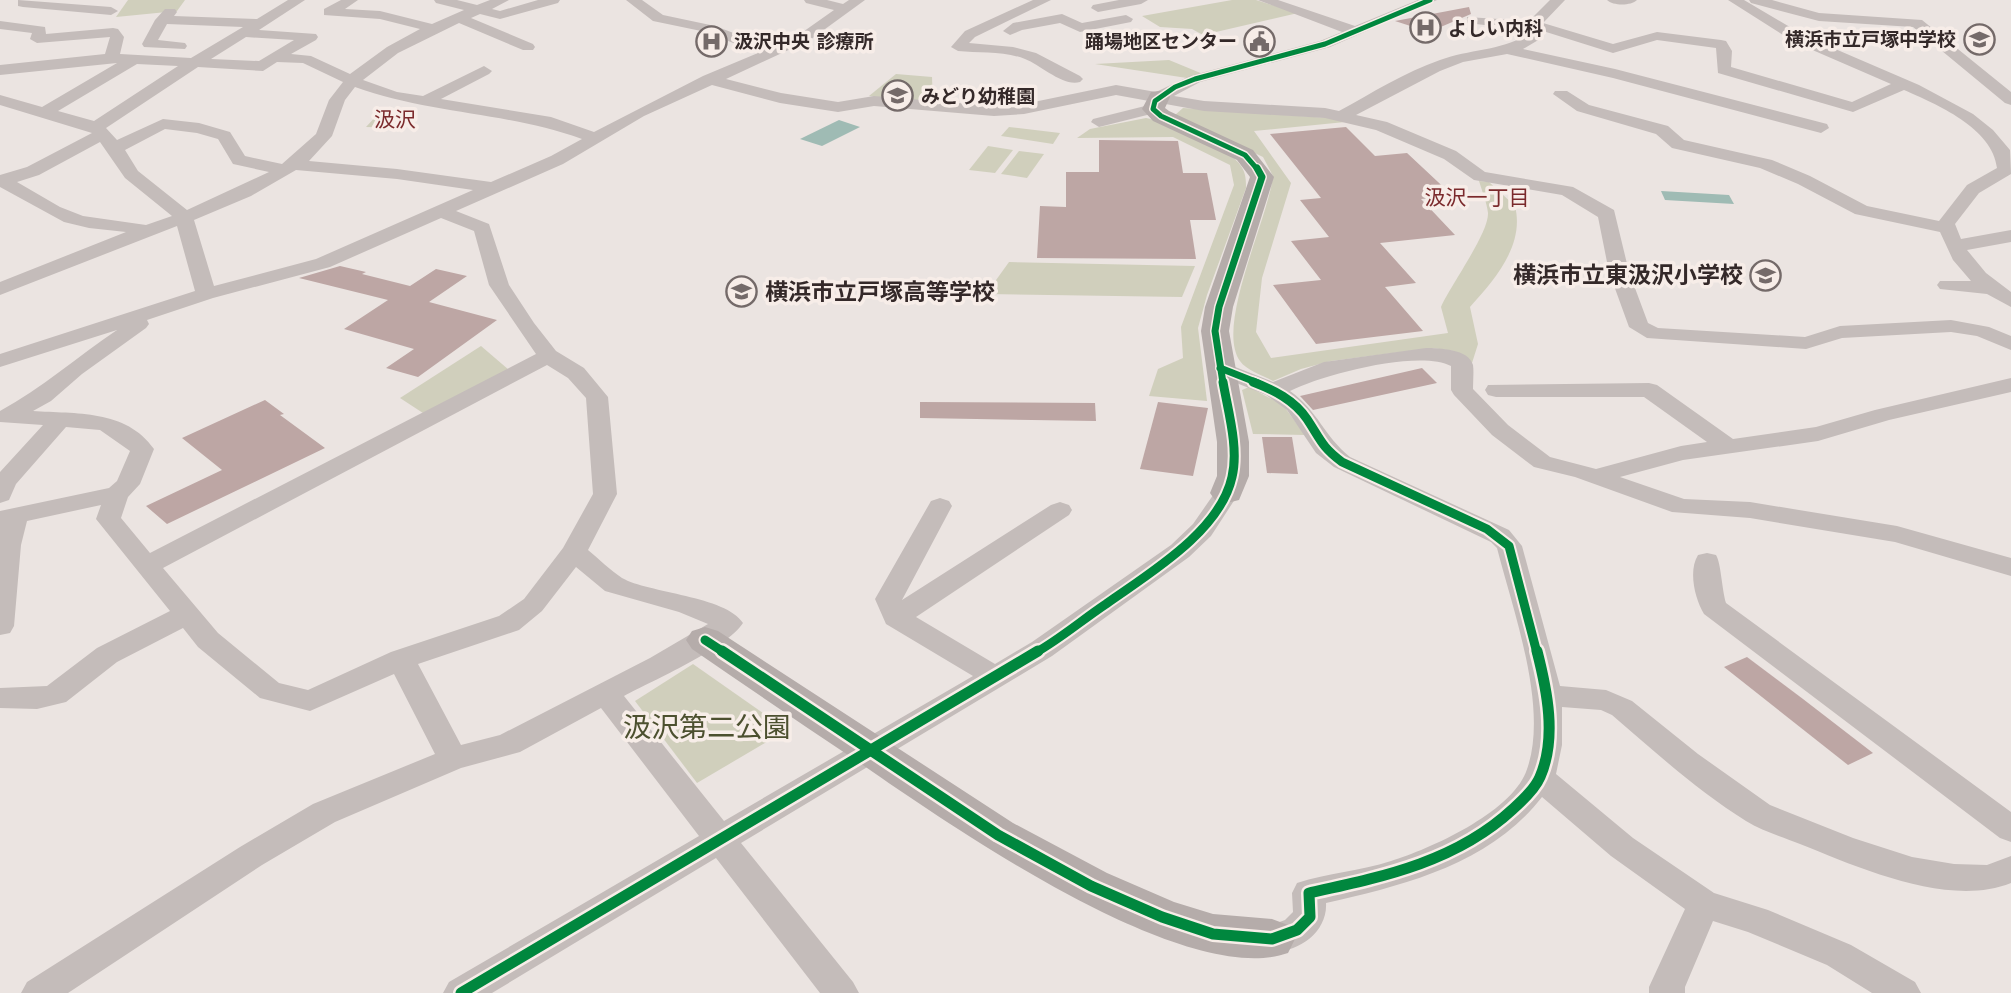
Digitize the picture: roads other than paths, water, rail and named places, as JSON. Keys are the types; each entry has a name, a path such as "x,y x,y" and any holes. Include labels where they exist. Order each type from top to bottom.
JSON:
{"street":[{"path":"1,181 33,171 99,130 218,47 260,23 307,8 351,0"},
{"path":"441,0 500,15 553,0"},
{"path":"0,289 146,231 184,219 254,188 288,167 326,132 337,99 352,81 388,53 502,0"},
{"path":"633,0 658,18 710,29 770,52"},
{"path":"811,0 851,5"},
{"path":"1009,0 1050,9 1080,28 1126,19"},
{"path":"1075,79 1031,56 1013,51 958,47 970,34 1050,9 1141,0"},
{"path":"1265,0 1357,32"},
{"path":"1099,122 1156,103 1195,79 1325,44 1430,0"},
{"path":"1511,51 1535,36 1536,22 1558,0"},
{"path":"1614,0 1630,0"},
{"path":"1735,0 1807,43 1930,96 1957,111 1989,135 2004,157 2006,170 1973,189 1946,224 1963,261 1981,282 2011,301"},
{"path":"1756,0 1819,17 1916,23 2011,100"},
{"path":"22,3 111,11"},
{"path":"0,343 10,357 206,294 323,263 557,160 638,113 805,37 851,5"},
{"path":"307,8 380,15 435,29"},
{"path":"1010,31 1050,9"},
{"path":"218,47 149,44 166,16 260,23"},
{"path":"460,18 528,47"},
{"path":"1472,20 1536,25 1614,49 1657,36 1721,44 1725,51 1723,71 1853,107 1901,85"},
{"path":"0,25 40,30 37,39 113,32 117,37 111,58"},
{"path":"0,70 111,58 262,66 312,37 244,33"},
{"path":"1343,116 1420,73 1451,61 1511,51 1603,71 1821,128"},
{"path":"274,58 306,59 352,81 394,96 551,122 596,138"},
{"path":"43,113 134,59"},
{"path":"425,101 484,71"},
{"path":"708,79 780,98 838,107 874,102 994,111 1024,109 1116,90 1156,103 1343,116 1381,126 1450,155 1480,176 1567,191 1607,214 1619,272 1639,327 1654,334 1806,343 1840,332 1951,326 1982,331 2011,344"},
{"path":"1561,94 1583,107 1662,130 1678,144 1766,164 1804,180 1861,210 1947,228"},
{"path":"0,100 99,130 115,148 131,174 184,219 206,294"},
{"path":"461,993 722,841 870,749 1042,649 1180,551 1202,530 1227,493 1233,476 1233,442 1215,331 1219,307 1262,177 1259,169 1245,155 1161,116 1156,103"},
{"path":"115,148 163,124 199,128 224,136 239,160 288,167 397,174 494,188"},
{"path":"1,181 69,218 84,222 128,224 146,231"},
{"path":"4,418 104,423 117,429 142,449 128,484 117,494 108,519 208,640 270,691 310,701 401,659 509,623 533,605 574,552 605,494 597,397 576,373 548,356 499,285 482,228 440,211"},
{"path":"1956,246 2011,236"},
{"path":"1947,285 1991,288"},
{"path":"4,418 43,396 74,369 159,309"},
{"path":"1274,390 1303,375 1328,368 1437,354 1462,363 1462,390 1500,430 1542,462 1595,476 1681,507 1750,510 1897,534 2011,567"},
{"path":"147,565 548,356"},
{"path":"705,640 998,835 1091,886 1161,917 1213,934 1272,939 1297,930 1310,917 1310,893 1391,876 1449,853 1493,827 1521,802 1539,778 1547,745 1548,695 1509,546 1500,536 1342,462 1324,448 1307,419 1295,405 1274,390 1220,368"},
{"path":"1595,476 1681,453 1818,434 1883,415 2011,386"},
{"path":"1496,390 1649,390 1729,447"},
{"path":"0,495 4,482 61,419"},
{"path":"0,626 8,518 117,494"},
{"path":"940,506 888,599 896,617 996,677"},
{"path":"896,617 1060,510"},
{"path":"39,993 251,856 324,813 453,759 509,744 705,640 729,623 688,605 614,585 574,552"},
{"path":"1707,561 1707,584 1714,608 2011,829"},
{"path":"0,698 37,699 56,695 107,655 187,614"},
{"path":"401,659 453,759"},
{"path":"606,694 841,993"},
{"path":"1548,695 1606,700 1614,704 1759,814 1844,848 1912,870 1954,877 1988,878 2011,869"},
{"path":"1539,778 1622,847 1704,904 1756,920 1839,955 1903,993"},
{"path":"1667,993 1667,987 1704,904"}],"water":[{"path":"839,120 860,127 822,146 800,139"},
{"path":"1661,191 1729,195 1734,204 1665,200"}],"place":[{"name":"よしい内科","path":"1425,28"},
{"name":"横浜市立戸塚中学校","path":"1979,39"},
{"name":"汲沢中央 診療所","path":"711,41"},
{"name":"踊場地区センター","path":"1260,41"},
{"name":"みどり幼稚園","path":"898,96"},
{"name":"横浜市立東汲沢小学校","path":"1766,275"},
{"name":"横浜市立戸塚高等学校","path":"742,292"}],"district":[{"name":"汲沢","path":"395,120"},
{"name":"汲沢一丁目","path":"1477,198"}],"park label":[{"name":"汲沢第二公園","path":"707,727"}]}
